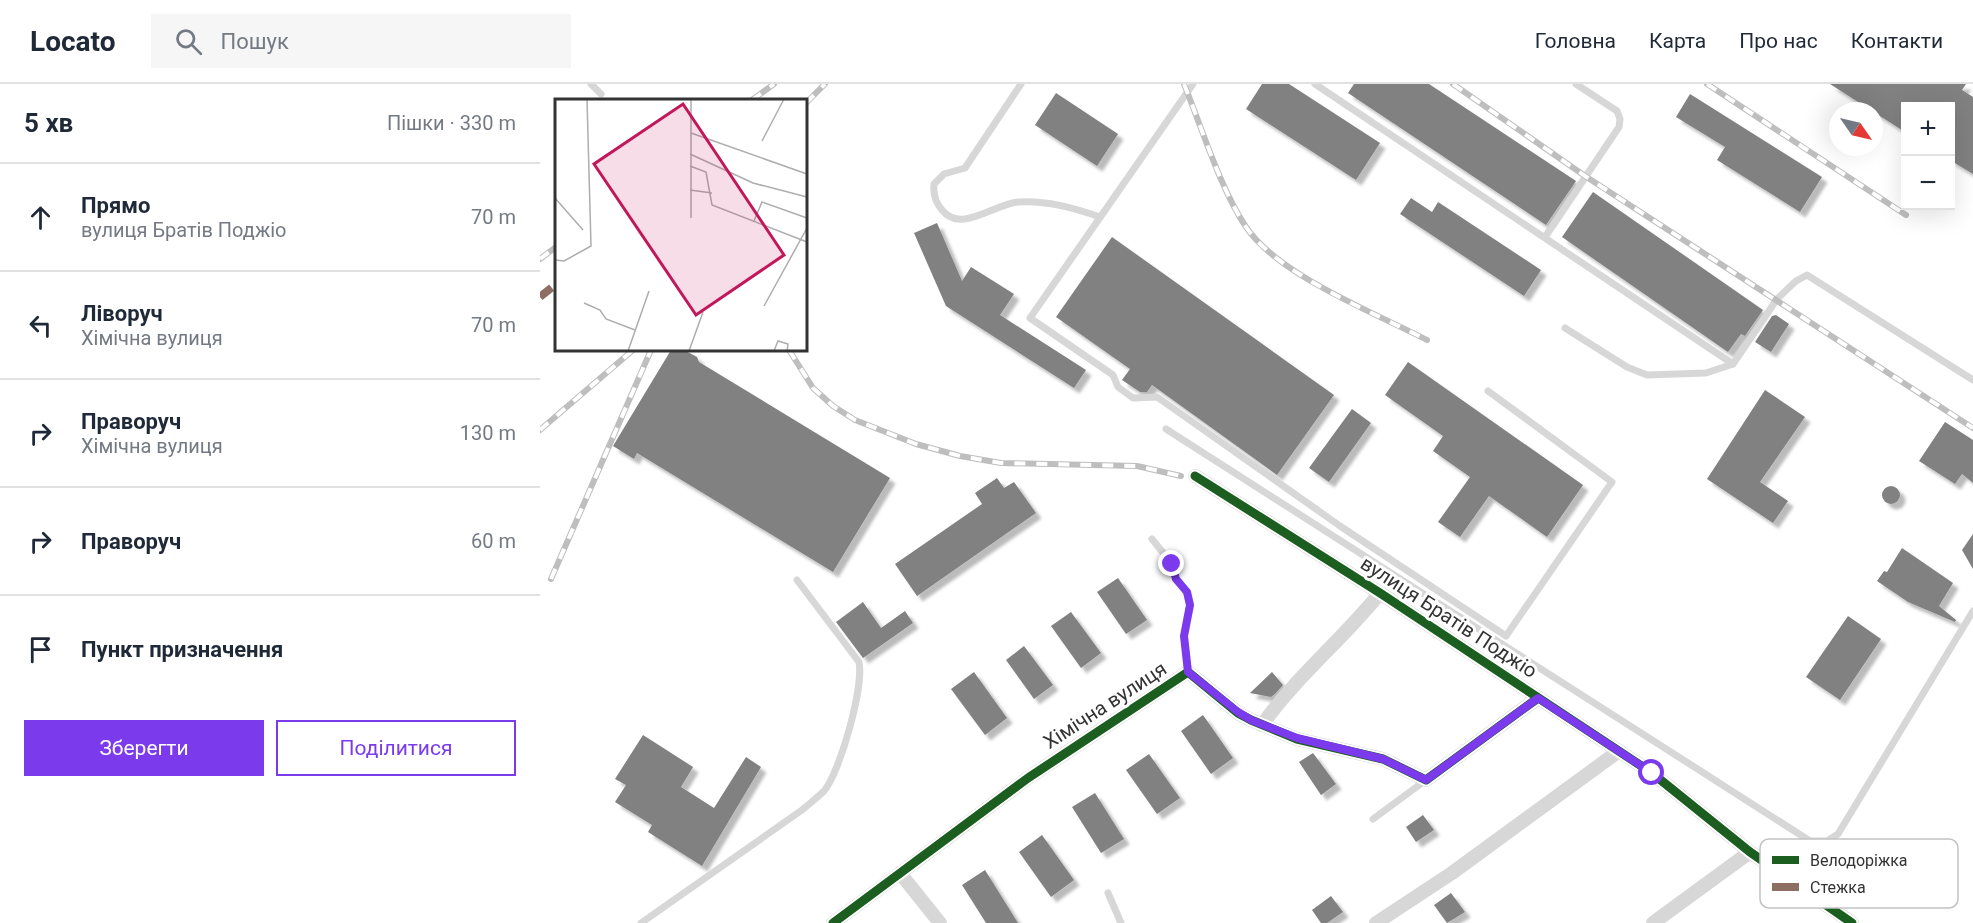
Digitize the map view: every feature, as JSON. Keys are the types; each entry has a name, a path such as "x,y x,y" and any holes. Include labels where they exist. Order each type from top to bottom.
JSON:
{"street":[{"name":"вулиця Братів Поджіо","path":"1195,476 1380,593 1652,773 1760,859"},
{"path":"1262,724 1282,698 1346,634 1380,593"},
{"name":"Хімічна вулиця","path":"833,923 1028,778 1120,714 1188,672 1238,712 1262,724 1297,738 1383,759 1426,780"},
{"path":"1426,780 1538,698"},
{"path":"1376,923 1452,873 1619,751"},
{"path":"1653,923 1750,852"},
{"path":"900,873 940,923"},
{"name":"вулиця Братів Поджіо","path":"1830,908 1852,923"}],"lane":[{"path":"591,84 602,94"},
{"path":"1021,84 965,168 944,174 934,184 933,195 939,206 947,217 960,221 1020,202 1064,206 1100,217"},
{"path":"1193,84 1030,318 1113,375 1118,387 1133,398 1157,397 1340,526 1506,636 1612,482 1488,391"},
{"path":"1315,84 1326,87 1733,364"},
{"path":"1545,237 1619,127 1620,119 1617,111 1576,84"},
{"path":"1565,328 1628,367 1647,375 1706,374 1733,364 1777,299 1796,281 1807,275 1973,380"},
{"path":"1166,429 1807,839"},
{"path":"1152,539 1172,564 1176,579 1187,592 1190,605 1184,636 1188,672"},
{"path":"641,923 802,810 824,791 832,777 859,694 861,668 859,662 797,580"},
{"path":"1830,839 1838,834 1973,611"},
{"path":"1373,819 1426,780"},
{"path":"1108,893 1121,923"}],"building":[{"path":"1262,84 1289,84 1380,143 1356,180 1246,109"},
{"path":"1354,84 1429,84 1576,181 1546,225 1348,93"},
{"path":"1830,84 1966,84 1962,90 1973,97 1973,174 1955,163 1955,102 1901,102 1901,129 1883,118 1883,102 1858,102"},
{"path":"1056,93 1118,134 1097,166 1035,125"},
{"path":"1690,94 1822,177 1800,212 1717,160 1725,147 1676,117"},
{"path":"1593,192 1763,310 1745,336 1741,334 1728,352 1562,237"},
{"path":"1411,198 1432,212 1438,202 1541,270 1524,296 1400,214"},
{"path":"937,223 962,281 971,267 1014,294 1000,315 1086,370 1074,388 946,306 914,233"},
{"path":"1112,237 1334,395 1277,475 1152,385 1147,392 1140,392 1122,380 1130,369 1056,317"},
{"path":"1776,315 1789,324 1771,352 1755,342 1772,316"},
{"path":"670,351 686,351 697,357 699,362 890,478 833,572 637,453 634,459 613,446"},
{"path":"1408,362 1583,485 1547,537 1489,496 1460,537 1438,522 1470,477 1433,451 1443,436 1385,395"},
{"path":"1765,390 1805,417 1760,482 1788,501 1773,523 1707,479"},
{"path":"1352,409 1371,423 1329,482 1309,468"},
{"path":"1945,422 1973,440 1973,483 1962,474 1955,484 1919,461"},
{"path":"997,478 1004,488 1014,482 1036,513 917,596 895,564 982,504 975,493"},
{"path":"1887,486 1895,486 1900,491 1898,502 1887,504 1882,499 1882,491"},
{"path":"1973,534 1973,569 1962,550"},
{"path":"1902,548 1953,583 1939,606 1956,620 1955,622 1908,602 1877,581 1884,571 1887,572"},
{"path":"1118,578 1147,620 1126,634 1097,592"},
{"path":"863,602 881,628 905,611 913,623 863,658 836,622"},
{"path":"1071,612 1101,653 1081,668 1051,626"},
{"path":"1848,616 1881,639 1840,700 1806,677"},
{"path":"1024,646 1053,685 1034,699 1006,660"},
{"path":"974,672 1007,718 985,735 951,689"},
{"path":"1272,672 1283,685 1275,694 1271,697 1250,693"},
{"path":"1203,715 1233,758 1211,774 1181,731"},
{"path":"643,735 693,767 681,787 714,808 746,757 761,767 702,866 648,832 652,825 615,802 626,785 615,779"},
{"path":"1313,753 1336,784 1321,795 1299,762"},
{"path":"1149,754 1180,798 1157,814 1126,770"},
{"path":"1095,793 1124,839 1101,853 1072,807"},
{"path":"1423,815 1434,830 1416,842 1406,827"},
{"path":"1042,835 1074,880 1051,897 1019,852"},
{"path":"985,870 1018,923 986,923 962,885"},
{"path":"1451,893 1465,912 1447,923 1434,905"},
{"path":"1331,896 1343,912 1327,923 1321,923 1312,910"}],"railway":[{"path":"753,99 774,84"},
{"path":"807,102 825,84"},
{"path":"1184,84 1228,194 1246,227 1261,245 1304,277 1427,340"},
{"path":"1453,84 1585,176 1973,428"},
{"path":"1707,84 1906,215"},
{"path":"540,259 555,248"},
{"path":"540,430 632,351"},
{"path":"551,579 651,351"},
{"path":"790,351 813,388 833,406 855,420 916,444 960,456 1001,463 1137,466 1181,476"}],"marked path":[{"path":"540,297 555,285"}],"cycle path":[{"path":"1195,476 1380,593 1652,773 1760,859"},
{"path":"833,923 1028,778 1188,672 1238,713 1251,720 1297,739 1383,759 1426,780 1538,698"},
{"path":"1830,908 1852,923"}],"route":[{"path":"1172,564 1176,579 1187,592 1190,605 1184,636 1188,672 1251,720 1297,738 1383,759 1426,780 1538,698 1652,773"}]}
